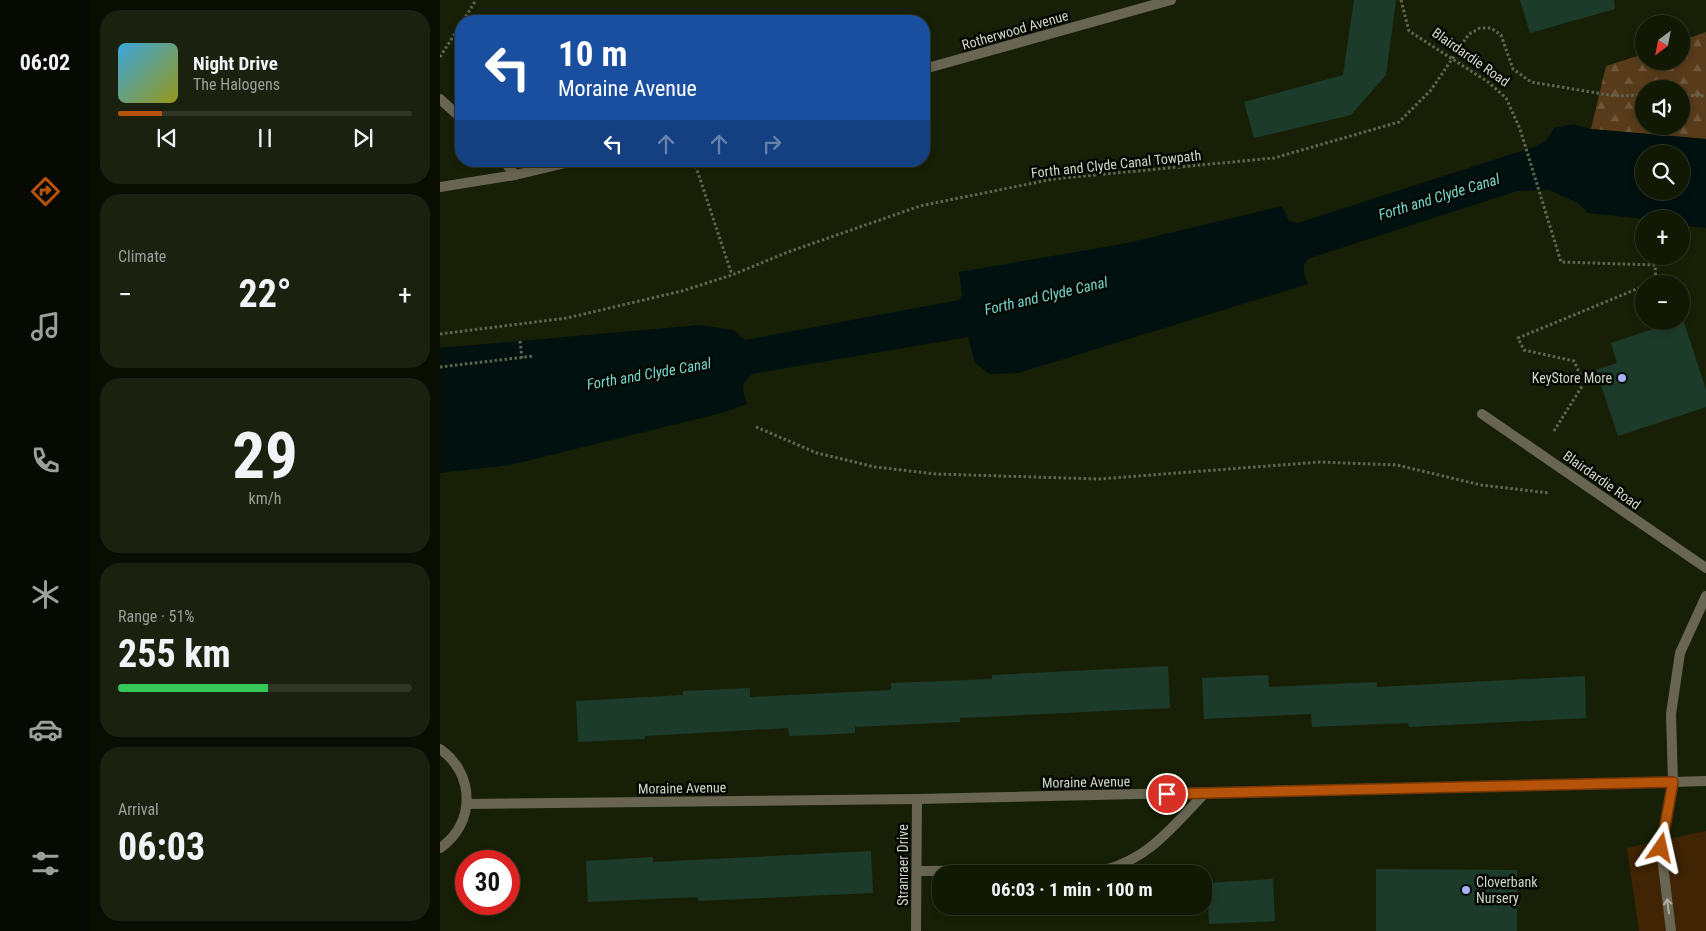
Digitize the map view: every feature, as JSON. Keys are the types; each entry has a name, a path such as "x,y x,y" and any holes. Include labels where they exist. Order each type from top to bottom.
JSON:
{"street":[{"name":"Rotherwood Avenue","path":"930,67 1171,0"},
{"path":"440,98 455,112"},
{"path":"509,167 515,174"},
{"path":"440,187 547,167"},
{"name":"Blairdardie Road","path":"1482,414 1706,568"},
{"path":"1671,931 1661,848 1673,782 1671,714 1680,653 1706,596"},
{"path":"440,749 457,764 466,783 468,804 462,825 450,842 440,848"},
{"name":"Moraine Avenue","path":"468,804 917,800 1706,781"},
{"path":"916,871 1104,870 1125,865 1153,846 1205,793"},
{"name":"Stranraer Drive","path":"916,931 917,800"}],"path":[{"path":"466,15 476,0"},
{"name":"Blairdardie Road","path":"1401,0 1409,31 1488,82 1506,98 1520,129 1560,262 1655,265 1656,275"},
{"name":"Forth and Clyde Canal Towpath","path":"440,334 567,318 682,291 732,275 788,252 920,206 1053,180 1274,158 1399,122 1430,90 1469,34 1480,28 1490,28 1501,35 1513,69 1530,82 1615,96 1635,95"},
{"path":"440,57 455,33"},
{"path":"1690,95 1706,96"},
{"path":"696,167 732,275"},
{"path":"1540,454 1584,383 1574,361 1524,350 1518,338 1635,290"},
{"path":"520,341 522,358"},
{"path":"440,367 534,356"},
{"path":"756,427 817,453 875,466 936,474 1098,479 1320,462 1397,465 1481,486 1568,495 1597,494"}],"shaded area":[{"path":"1706,831 1706,931 1639,931 1627,848"}],"green space":[{"path":"1706,32 1706,139 1660,135 1690,135 1690,80 1635,80 1635,133 1591,129 1606,66 1635,57 1635,70 1690,70 1690,38"}],"water":[{"name":"Forth and Clyde Canal","path":"1574,124 1591,129 1635,133 1635,135 1706,139 1706,228 1690,226 1690,210 1635,210 1635,218 1588,213 1578,203 1549,190 1517,191 1310,258 1304,267 1308,284 1018,373 990,374 975,363 968,337 752,374 745,381 743,388 747,404 722,413 510,465 440,473 440,348 700,325 733,330 745,340 959,300 962,295 959,272 1128,243 1282,206 1289,221 1298,223 1545,142 1554,128"}],"building":[{"path":"1354,0 1396,0 1386,75 1351,115 1254,138 1244,102 1343,75"},
{"path":"1520,0 1614,0 1615,9 1530,33"},
{"path":"1650,330 1687,330 1706,390 1706,407 1618,436 1596,370 1617,363 1611,343"},
{"path":"1168,666 1170,708 960,718 960,722 855,727 855,733 822,735 789,736 788,728 645,736 645,739 578,742 576,701 683,695 683,691 750,688 750,697 891,690 891,683 992,679 992,675"},
{"path":"1268,675 1269,687 1377,682 1377,687 1585,676 1586,718 1409,727 1408,723 1312,727 1311,714 1204,719 1202,678"},
{"path":"871,851 873,893 698,901 698,897 588,902 586,861 653,857 653,862"},
{"path":"1376,869 1517,870 1517,931 1376,931"},
{"path":"1273,879 1275,921 1209,924 1209,915 1212,915 1212,883"}],"place":[{"name":"KeyStore More","path":"1622,378"},
{"name":"Cloverbank Nursery","path":"1466,890"}],"route":[{"path":"1167,794 1673,782 1661,848"}]}
